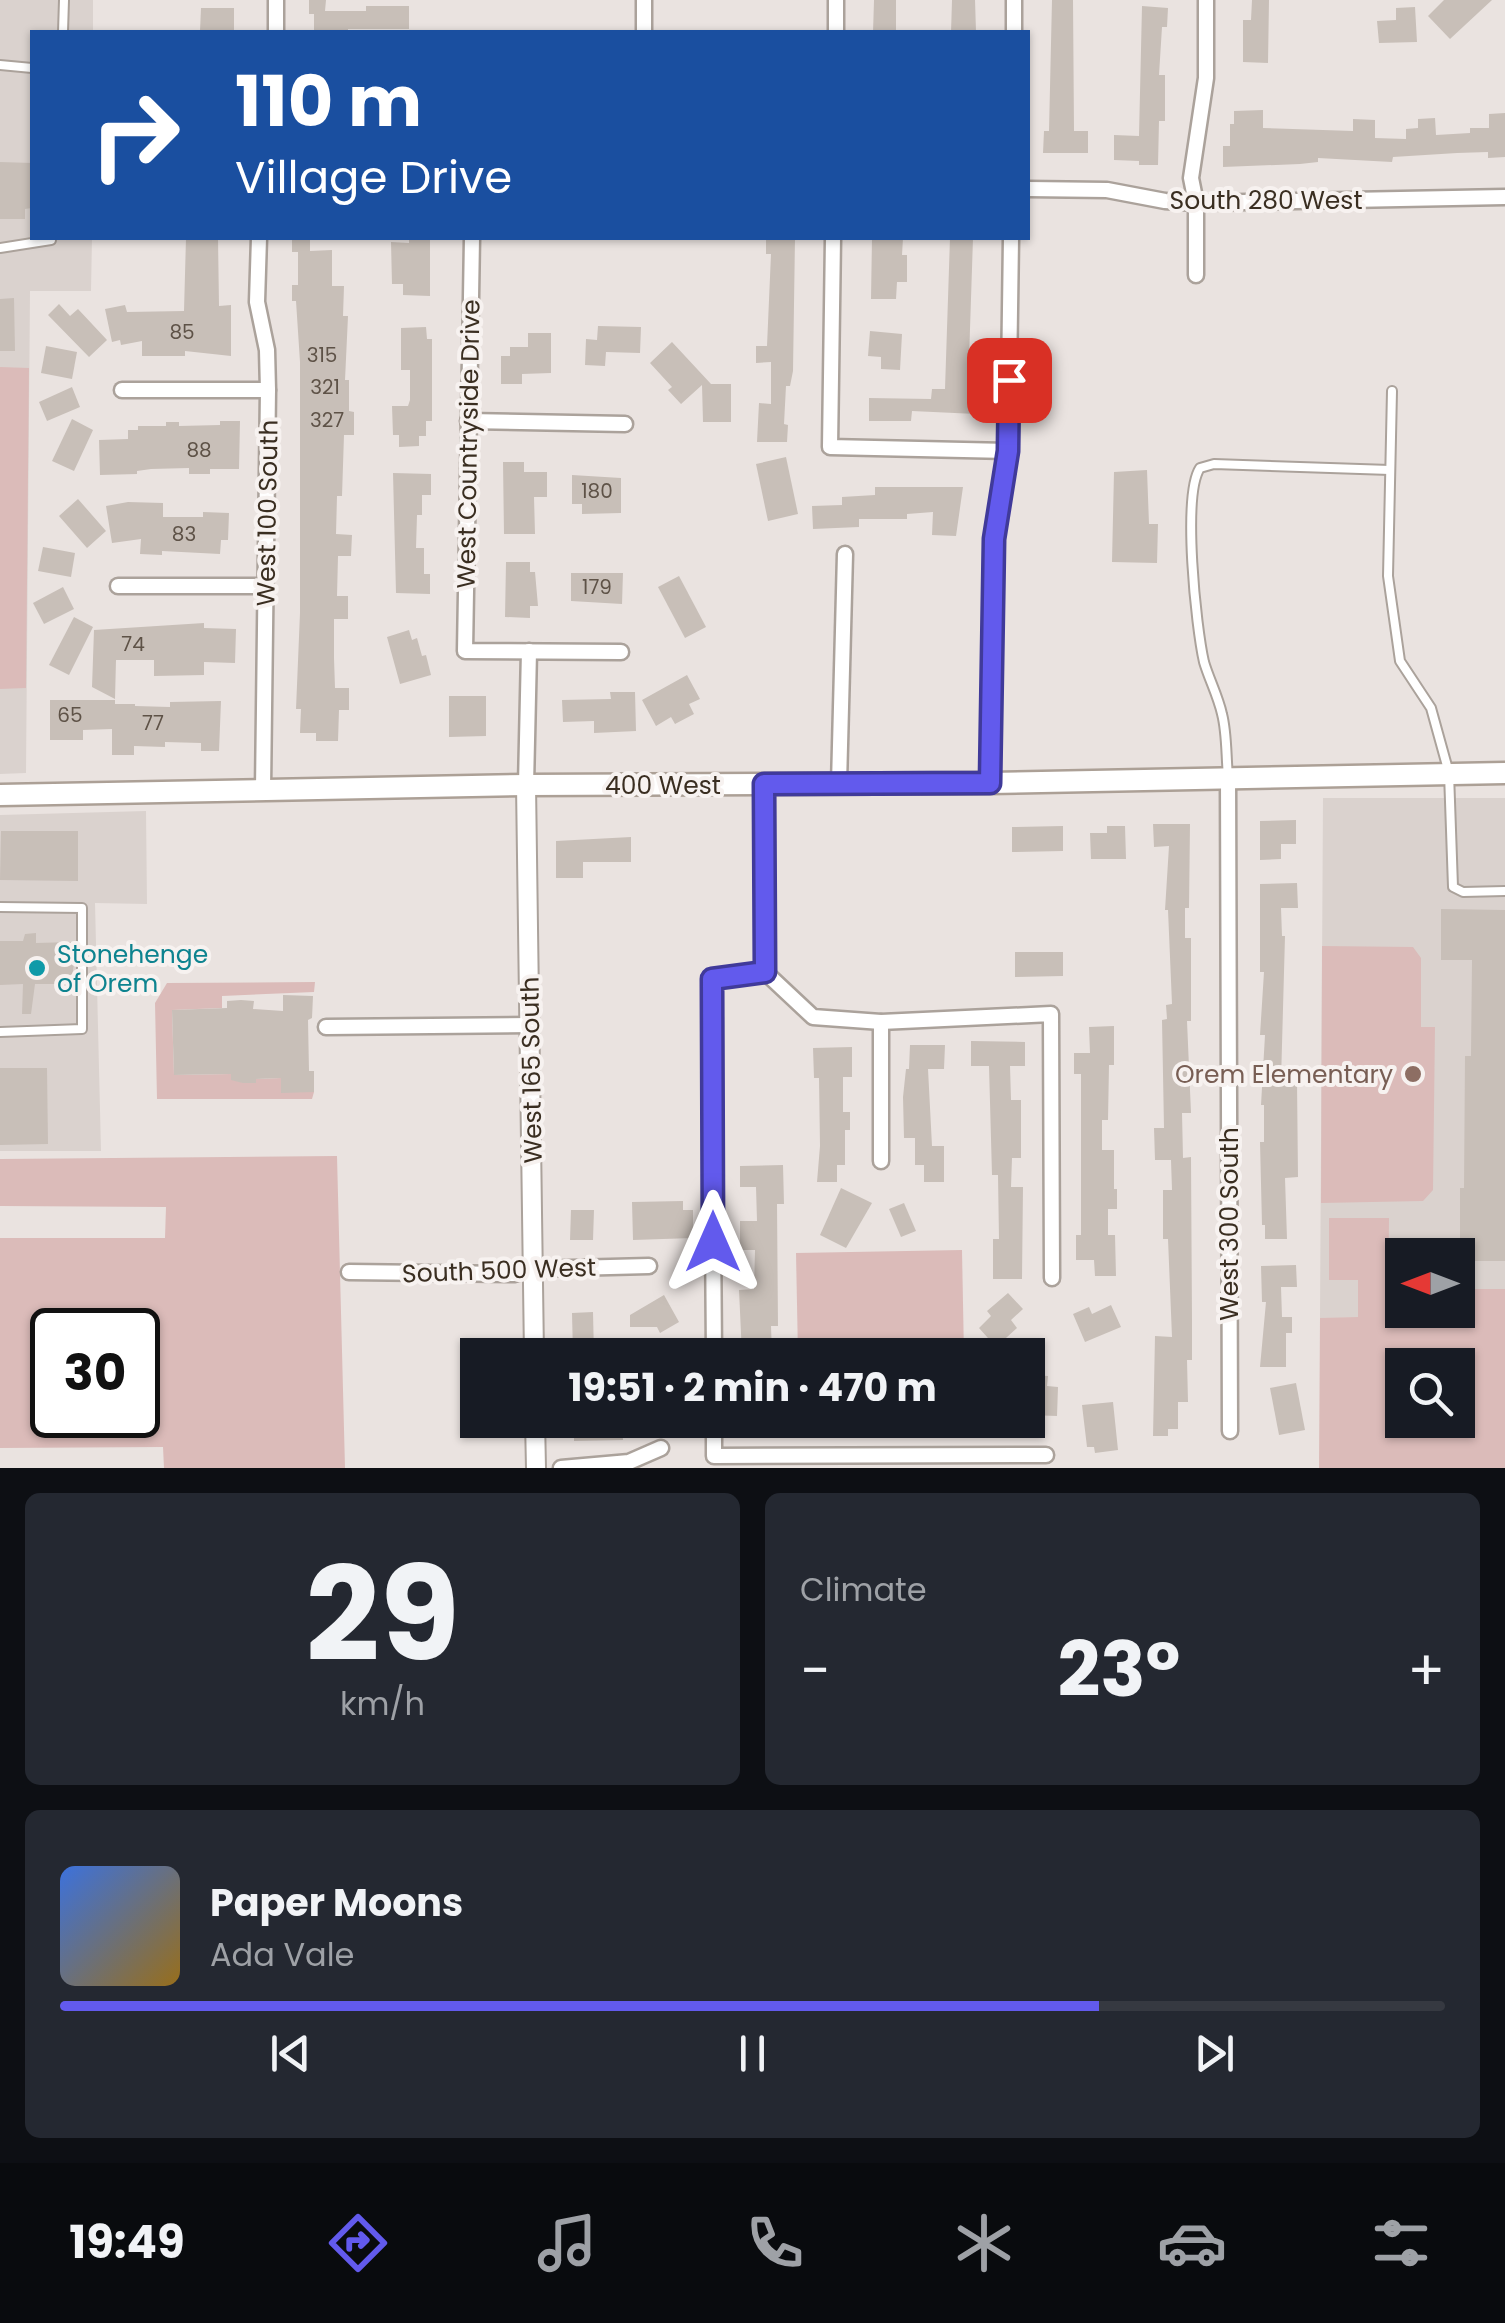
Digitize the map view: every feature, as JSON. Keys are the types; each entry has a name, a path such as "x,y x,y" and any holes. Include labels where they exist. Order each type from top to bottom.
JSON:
{"main road":[{"name":"400 West","path":"0,794 526,785 990,783 1505,772"}],"street":[{"path":"276,0 276,30"},
{"path":"644,0 644,30"},
{"path":"836,0 836,30"},
{"path":"1014,0 1014,30"},
{"path":"1196,276 1192,178 1206,78 1206,0"},
{"name":"South 280 West","path":"1030,189 1107,190 1196,203 1505,197"},
{"name":"West 100 South","path":"260,240 257,302 267,350 268,390 263,789"},
{"name":"West Countryside Drive","path":"472,240 465,651 528,650"},
{"path":"833,240 830,448 1008,451"},
{"path":"990,783 994,539 1008,451 1011,240"},
{"path":"122,390 268,390"},
{"path":"468,421 625,424"},
{"path":"838,784 845,554"},
{"path":"118,586 266,586"},
{"path":"526,785 528,650 621,652"},
{"name":"West 300 South","path":"1228,776 1230,1431"},
{"path":"764,784 765,972 814,1018 882,1022 1051,1014 1052,1278"},
{"name":"West 165 South","path":"526,785 534,1338"},
{"path":"714,1338 712,979 765,972"},
{"path":"881,1160 882,1022"},
{"path":"326,1027 530,1025"},
{"name":"South 500 West","path":"349,1272 514,1274 533,1269 649,1266"},
{"path":"536,1438 536,1468"},
{"path":"714,1438 714,1456 1046,1455"},
{"path":"561,1468 629,1462 661,1448"}],"lane":[{"path":"63,30 64,0"},
{"path":"0,65 30,68"},
{"path":"0,248 51,240"},
{"path":"1392,391 1388,576 1400,661 1431,708 1450,773 1453,886 1463,892 1505,891"},
{"path":"1228,776 1223,715 1204,660 1194,574 1194,477 1200,468 1214,464 1390,470"},
{"path":"0,907 82,908 82,1030 0,1032"}],"shaded area":[{"path":"0,0 93,0 93,30 30,30 30,240 92,240 91,291 30,291 26,773 0,774"},
{"path":"0,367 29,368 26,688 0,689"},
{"name":"Orem Elementary","path":"1323,798 1505,798 1505,1317 1475,1317 1475,1238 1385,1238 1385,1318 1320,1318"},
{"path":"146,811 147,904 95,903 101,1151 0,1151 0,815"},
{"path":"1322,946 1413,947 1421,958 1421,1027 1435,1027 1433,1190 1423,1201 1321,1203"},
{"path":"315,982 314,992 222,996 222,1008 172,1010 174,1075 281,1078 281,1092 314,1092 312,1099 157,1099 155,1003 167,983"},
{"path":"337,1156 345,1468 164,1468 163,1447 0,1448 0,1238 165,1238 166,1207 0,1206 0,1159"},
{"path":"1329,1218 1389,1218 1389,1238 1385,1238 1385,1328 1475,1328 1475,1289 1505,1289 1505,1468 1319,1468 1320,1318 1358,1317 1358,1280 1329,1280"},
{"path":"962,1250 964,1338 798,1338 796,1253"}],"building":[{"path":"309,0 326,0 325,11 409,6 409,29 314,30 314,14 309,14"},
{"path":"874,0 896,0 896,30 873,30"},
{"path":"952,0 975,0 976,30 951,30"},
{"path":"1052,0 1073,0 1074,131 1088,131 1088,153 1043,153 1044,131 1049,131"},
{"path":"1252,0 1269,0 1268,63 1243,62 1243,20 1251,20"},
{"path":"1444,0 1492,0 1450,39 1428,16"},
{"path":"1142,6 1168,8 1167,27 1162,27 1159,75 1165,75 1165,121 1159,121 1158,165 1114,160 1114,135 1139,136"},
{"path":"1415,7 1417,42 1379,43 1377,21 1396,20 1396,8"},
{"path":"201,8 234,8 234,30 200,30"},
{"path":"1263,110 1263,128 1353,131 1353,119 1375,120 1375,138 1406,139 1406,129 1418,128 1418,119 1435,118 1436,135 1470,133 1470,128 1489,128 1489,114 1505,113 1505,157 1488,158 1488,152 1457,153 1393,157 1392,162 1318,158 1318,162 1300,164 1223,167 1223,146 1230,146 1234,111"},
{"path":"0,162 30,163 30,208 25,209 25,219 0,219"},
{"path":"186,240 218,240 219,306 231,305 231,356 185,351 185,356 142,356 142,341 121,345 120,340 112,342 105,309 125,305 127,312 184,311"},
{"path":"292,240 310,240 310,251 332,250 332,286 344,286 343,316 348,316 345,380 349,380 354,435 344,435 336,534 352,535 351,556 338,556 337,596 348,596 348,619 334,619 334,658 335,688 349,688 349,710 339,710 338,741 316,741 316,733 300,733 301,709 296,709 300,362 296,301 292,301 292,285 298,285 298,252 292,252"},
{"path":"430,240 430,296 403,295 403,284 392,284 391,242"},
{"path":"766,240 795,240 793,371 790,386 786,386 784,424 788,425 787,442 757,442 759,403 771,404 771,362 756,363 756,346 767,346 771,254 766,254"},
{"path":"872,240 903,240 907,282 897,282 896,299 871,299"},
{"path":"950,240 973,240 968,390 977,390 976,414 912,411 911,421 869,421 869,398 931,399 932,389 945,389"},
{"path":"14,298 15,351 0,351 0,299"},
{"path":"59,304 70,316 78,309 107,340 89,357 48,315"},
{"path":"598,326 641,327 640,353 606,352 605,366 585,365 586,339 597,340"},
{"path":"426,327 427,339 432,339 432,421 426,421 426,436 419,436 419,446 399,447 399,435 393,435 392,406 408,406 410,400 410,370 401,370 401,328"},
{"path":"870,331 902,334 900,370 881,369 881,357 868,356"},
{"path":"528,333 551,333 551,373 522,374 522,384 501,384 501,356 510,356 510,347 528,347"},
{"path":"672,342 711,384 731,384 731,422 703,422 702,385 681,404 668,390 672,387 650,363"},
{"path":"46,346 77,352 72,379 41,373"},
{"path":"72,387 80,407 47,421 39,402"},
{"path":"72,419 93,430 74,471 52,461"},
{"path":"220,421 240,421 239,469 189,474 189,468 151,469 137,474 100,475 99,440 128,439 128,430 138,430 138,426 166,426 166,422 179,422 179,426 220,425"},
{"path":"786,457 798,514 768,521 756,464"},
{"path":"503,462 524,462 524,472 547,472 547,497 534,497 535,534 504,534"},
{"path":"1147,470 1149,524 1158,524 1157,563 1112,562 1114,472"},
{"path":"393,473 431,474 431,495 422,495 422,515 417,515 416,548 424,548 424,574 430,574 430,594 396,593"},
{"path":"572,475 621,478 621,513 582,514 582,504 572,504"},
{"path":"875,487 963,487 956,536 932,535 933,512 907,514 907,519 859,519 859,527 813,529 812,506 842,505 842,497 875,495"},
{"path":"78,499 106,531 87,548 59,516"},
{"path":"163,503 163,517 229,513 228,540 221,540 220,554 140,554 141,539 112,543 106,506"},
{"path":"43,547 75,553 71,577 38,571"},
{"path":"506,562 530,562 530,572 535,572 538,606 530,606 530,618 505,617"},
{"path":"571,573 623,573 622,604 571,601"},
{"path":"679,576 706,627 685,638 658,587"},
{"path":"63,587 74,609 44,624 33,603"},
{"path":"74,617 93,627 69,675 49,665"},
{"path":"204,623 204,628 236,629 235,663 204,662 204,675 154,676 154,660 116,660 115,699 92,687 94,630"},
{"path":"409,630 412,640 417,638 422,656 426,655 431,675 400,684 387,637"},
{"path":"687,675 700,699 689,704 694,714 675,724 671,717 656,726 642,700"},
{"path":"610,692 635,692 636,731 594,733 594,721 563,722 562,700 611,699"},
{"path":"449,696 486,696 486,736 449,737"},
{"path":"50,700 115,700 115,704 170,707 170,702 221,701 219,751 201,751 201,743 165,742 165,747 134,746 134,755 112,755 112,729 83,730 83,740 50,740"},
{"path":"1296,820 1296,844 1281,844 1281,859 1260,860 1260,821"},
{"path":"1153,824 1190,824 1185,938 1191,938 1191,1021 1187,1021 1191,1113 1182,1113 1183,1158 1191,1157 1192,1360 1187,1360 1188,1402 1178,1402 1178,1429 1168,1429 1168,1436 1153,1436 1155,1336 1172,1337 1168,1239 1163,1239 1163,1190 1172,1190 1171,1160 1155,1160 1154,1128 1164,1128 1162,1020 1167,1019 1166,1005 1172,1004 1165,910 1169,846 1154,847"},
{"path":"1063,826 1063,851 1012,852 1012,827"},
{"path":"1107,826 1125,826 1126,859 1091,859 1090,833 1107,833"},
{"path":"1,831 78,831 78,881 0,880"},
{"path":"631,837 631,862 583,862 583,878 556,878 556,841"},
{"path":"1297,883 1298,908 1281,908 1285,936 1281,1081 1297,1082 1298,1177 1285,1178 1287,1239 1265,1239 1260,1142 1264,1142 1261,1105 1265,1035 1260,1035 1264,972 1260,972 1260,884"},
{"path":"1441,909 1505,910 1505,1261 1475,1261 1475,1238 1460,1238 1465,1056 1471,1056 1472,960 1441,960"},
{"name":"Stonehenge of Orem","path":"36,933 36,943 72,942 71,984 35,984 31,1014 22,1014 23,984 0,985 0,941 23,941 25,934"},
{"path":"1015,952 1063,952 1063,976 1015,977"},
{"path":"283,995 313,996 312,1018 308,1020 309,1071 314,1071 314,1092 281,1093 281,1078 243,1083 231,1080 231,1074 174,1075 172,1010 227,1008 227,1001 241,1000 254,1001 253,1009 283,1011"},
{"path":"1114,1026 1114,1065 1109,1065 1108,1120 1102,1120 1102,1150 1114,1150 1117,1209 1108,1209 1108,1235 1115,1235 1116,1276 1095,1276 1094,1260 1076,1260 1076,1235 1081,1235 1081,1074 1074,1074 1074,1053 1090,1053 1089,1027"},
{"path":"971,1041 1025,1042 1025,1066 1010,1066 1011,1100 1021,1100 1021,1158 1012,1158 1011,1187 1023,1187 1022,1279 993,1279 993,1239 999,1239 998,1175 992,1175 989,1066 971,1066"},
{"path":"910,1045 945,1045 944,1069 928,1069 932,1146 944,1146 944,1182 924,1182 924,1165 915,1165 915,1138 904,1138 903,1097"},
{"path":"852,1047 852,1077 843,1077 843,1112 850,1112 850,1130 845,1130 845,1165 837,1165 837,1182 817,1182 819,1078 814,1078 813,1048"},
{"path":"0,1068 47,1068 48,1144 0,1145"},
{"path":"783,1165 784,1204 777,1204 778,1326 771,1326 771,1338 741,1338 739,1290 754,1289 755,1250 740,1250 740,1221 757,1221 756,1187 740,1187 740,1166"},
{"path":"841,1188 872,1203 846,1248 820,1235"},
{"path":"683,1201 683,1210 693,1210 693,1238 633,1240 632,1202"},
{"path":"904,1203 916,1231 901,1237 889,1209"},
{"path":"571,1210 594,1210 593,1240 570,1240"},
{"path":"1296,1265 1297,1287 1281,1287 1282,1317 1292,1317 1292,1333 1286,1333 1286,1367 1260,1367 1266,1302 1262,1302 1261,1266"},
{"path":"1008,1293 1023,1309 1011,1320 1017,1328 1006,1338 988,1338 979,1328 991,1316 987,1311"},
{"path":"664,1295 679,1322 660,1333 657,1327 630,1327 630,1315"},
{"path":"1111,1305 1121,1327 1085,1342 1073,1314 1089,1307 1092,1314"},
{"path":"593,1312 594,1338 573,1338 572,1313"},
{"path":"1045,1376 1047,1386 1058,1387 1057,1416 1045,1416"},
{"path":"1296,1383 1305,1430 1279,1435 1270,1388"},
{"path":"1113,1402 1118,1450 1095,1453 1094,1447 1087,1447 1082,1405"},
{"path":"574,1438 623,1440 574,1441"}],"place":[{"name":"Stonehenge of Orem","path":"37,968"},
{"name":"Orem Elementary","path":"1413,1074"}],"route":[{"path":"713,1242 712,979 765,972 764,784 990,783 994,539 1008,451 1009,380"}]}
